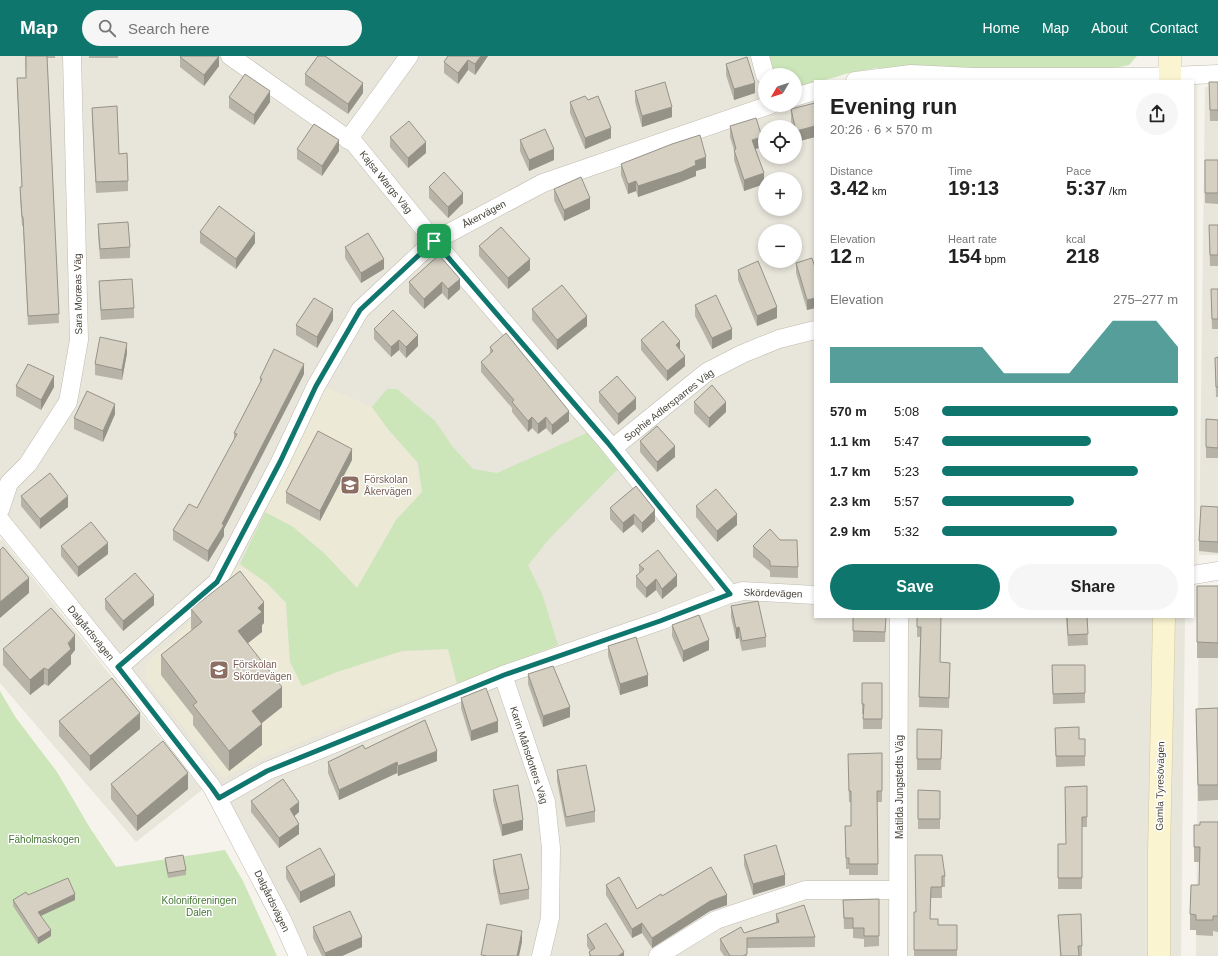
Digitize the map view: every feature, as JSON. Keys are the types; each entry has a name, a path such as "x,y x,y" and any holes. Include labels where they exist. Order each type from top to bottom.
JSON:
{"street":[{"name":"Sara Moræas Väg","path":"0,510 9,483 28,464 68,402 79,340 72,56"},
{"name":"Kajsa Wargs Väg","path":"230,56 355,144 434,241 613,448 730,594"},
{"path":"348,140 409,56"},
{"path":"760,56 763,68"},
{"path":"874,80 1170,71 1218,74"},
{"path":"802,95 814,91"},
{"name":"Åkervägen","path":"118,667 217,582 280,462 316,386 360,310 434,241 543,183 758,109"},
{"name":"Sophie Adlersparres Väg","path":"613,448 708,372 742,354 779,339 814,330"},
{"name":"Dalgårdsvägen","path":"0,520 118,667 219,798 282,920 298,956"},
{"path":"1194,575 1218,570"},
{"name":"Skördevägen","path":"219,798 267,771 504,675 660,621 730,594 742,592 814,595"},
{"name":"Matilda Jungstedts Väg","path":"898,956 899,618"},
{"name":"Gamla Tyresövägen","path":"1159,956 1159,853 1164,618"},
{"name":"Karin Månsdotters Väg","path":"504,675 546,802 551,848 550,918 541,956"},
{"path":"658,956 716,920 806,890 898,890"}],"shaded area":[{"path":"0,56 752,56 756,63 758,72 758,112 802,112 802,102 814,96 814,618 1185,618 1181,956 305,956 221,789 9,522 0,500"},
{"path":"1205,87 1218,87 1218,555 1199,555"},
{"name":"Förskolan Åkervägen","path":"326,387 372,407 387,428 416,461 422,492 396,520 357,589 324,553 293,527 265,512"},
{"path":"2,539 202,790 136,842 0,683 0,540"},
{"name":"Förskolan Skördevägen","path":"240,564 268,584 286,603 290,662 302,686 337,672 398,652 448,649 457,684 404,702 316,736 256,761 223,778 147,681 144,668 152,657 171,643"},
{"path":"1218,586 1218,956 1196,956 1199,589"}],"green space":[{"path":"769,56 1137,56 1129,65 1115,68 876,68 849,73 825,80 814,80 814,83 802,87 802,68 773,68"},
{"path":"387,389 397,389 435,421 452,446 473,469 497,473 587,433 617,470 550,538 528,565 542,594 558,645 457,684 448,649 402,651 337,672 302,686 290,662 286,603 268,584 240,564 265,512 293,527 324,553 357,588 396,520 422,492 418,463 387,428 372,407"},
{"name":"Koloniföreningen Dalen","path":"0,691 16,718 57,772 90,828 116,867 225,850 243,881 277,956 0,956"}],"building":[{"path":"26,56 47,56 59,314 28,316 20,187 22,187 17,78 26,78"},
{"path":"219,56 204,75 180,57"},
{"path":"318,56 325,56 363,83 348,104 305,74"},
{"path":"448,56 481,56 475,64 468,60 458,73 444,62"},
{"path":"747,57 755,83 734,89 726,64"},
{"path":"245,74 270,91 254,115 229,97"},
{"path":"665,82 672,107 642,116 635,91"},
{"path":"1209,82 1218,82 1218,110 1210,110"},
{"path":"585,96 588,100 598,96 611,128 585,138 570,102"},
{"path":"814,103 814,126 802,129 802,120 794,120 792,112 802,112 802,106"},
{"path":"117,106 119,154 127,153 128,181 96,182 92,108"},
{"path":"756,118 758,124 758,138 752,140 758,156 758,164 761,164 764,172 758,172 758,175 744,180 734,150 736,149 730,126"},
{"path":"409,121 426,142 408,158 390,137"},
{"path":"314,124 339,140 322,166 297,149"},
{"path":"545,129 554,149 529,160 520,140"},
{"path":"700,135 706,157 695,161 696,165 681,172 638,186 636,181 628,184 621,164 672,144"},
{"path":"1205,160 1218,160 1218,193 1205,193"},
{"path":"444,172 463,193 448,207 429,187"},
{"path":"581,177 590,198 564,210 554,189"},
{"path":"219,206 255,233 236,259 200,232"},
{"path":"128,222 130,247 100,249 98,224"},
{"path":"1209,225 1218,225 1218,255 1210,255"},
{"path":"501,227 530,259 508,278 479,246"},
{"path":"368,233 384,259 361,273 345,247"},
{"path":"439,255 460,279 448,289 442,282 424,299 409,282"},
{"path":"812,258 814,264 814,298 807,300 797,268 802,268 802,261"},
{"path":"758,261 758,268 761,268 777,307 757,316 738,270"},
{"path":"132,279 134,308 101,310 99,281"},
{"path":"562,285 587,316 557,340 532,309"},
{"path":"1211,289 1218,289 1218,319 1212,319"},
{"path":"716,295 732,329 712,338 695,305"},
{"path":"314,298 333,309 317,337 296,325"},
{"path":"393,310 418,335 406,347 399,340 391,347 374,329"},
{"path":"663,321 680,341 676,345 685,356 667,371 641,340"},
{"path":"506,333 569,411 552,425 546,417 538,424 532,417 528,421 512,402 514,400 481,362 493,351 490,347"},
{"path":"100,337 127,343 122,370 95,364"},
{"path":"274,349 304,364 222,524 224,525 208,551 173,530 189,504 197,508 237,434 234,433 262,379 260,378"},
{"path":"1218,357 1218,387 1216,387 1215,358"},
{"path":"28,364 54,376 41,400 16,386"},
{"path":"617,376 636,398 618,414 599,392"},
{"path":"712,385 726,402 709,418 694,402"},
{"path":"87,391 115,404 103,431 74,418"},
{"path":"1206,419 1218,420 1218,448 1206,447"},
{"path":"657,426 675,446 657,462 640,441"},
{"path":"318,431 352,449 320,511 286,492"},
{"path":"50,473 68,496 40,519 21,496"},
{"path":"636,486 655,510 642,523 634,514 623,523 610,508"},
{"path":"716,489 737,514 717,531 696,506"},
{"path":"1201,506 1218,507 1218,542 1199,541"},
{"path":"91,522 108,543 78,567 61,546"},
{"path":"770,529 780,540 797,540 798,567 770,566 770,561 753,546"},
{"path":"3,547 29,578 0,602 0,550"},
{"path":"658,550 677,575 662,589 656,579 646,588 636,576 644,569 639,565"},
{"path":"240,571 264,602 258,608 262,612 238,631 282,687 252,711 262,724 229,751 193,705 197,702 161,655 202,622 191,609"},
{"path":"135,573 154,595 123,621 105,599"},
{"path":"1197,586 1218,586 1218,643 1197,642"},
{"path":"758,601 766,637 742,641 739,627 736,628 731,606"},
{"path":"51,608 75,635 68,643 71,649 48,670 44,668 30,680 3,649"},
{"path":"699,615 709,640 683,651 672,625"},
{"path":"853,618 886,618 885,632 853,631"},
{"path":"917,618 941,618 940,662 950,663 949,698 919,697 921,627 917,627"},
{"path":"1067,618 1087,618 1088,634 1068,635"},
{"path":"636,637 648,675 620,684 608,646"},
{"path":"1052,665 1085,665 1085,693 1053,694"},
{"path":"553,666 570,707 543,716 528,674"},
{"path":"112,678 140,713 90,756 59,721"},
{"path":"862,683 882,683 882,719 863,719 864,704 862,704"},
{"path":"486,688 498,721 471,731 461,698"},
{"path":"1218,708 1218,785 1198,785 1196,709"},
{"path":"425,720 437,751 398,766 397,762 339,790 328,762 363,745 365,749"},
{"path":"1079,727 1079,739 1085,739 1085,756 1056,756 1055,728"},
{"path":"917,729 942,730 941,759 917,759"},
{"path":"163,741 188,773 137,816 111,784"},
{"path":"882,753 882,791 877,791 878,864 849,864 849,858 846,858 845,826 851,826 851,791 849,791 848,754"},
{"path":"586,765 595,811 566,817 557,770"},
{"path":"283,779 299,802 290,809 299,824 279,838 251,801"},
{"path":"518,785 523,820 502,825 493,790"},
{"path":"1087,786 1087,817 1082,817 1082,878 1058,878 1058,844 1066,844 1065,787"},
{"path":"918,790 940,791 940,819 918,819"},
{"path":"1200,822 1218,822 1218,916 1213,916 1213,920 1196,920 1196,915 1190,914 1191,885 1199,885 1200,847 1194,847 1194,825 1200,825"},
{"path":"776,845 785,875 753,884 744,855"},
{"path":"320,848 335,875 300,892 286,867"},
{"path":"521,854 529,889 500,894 493,860"},
{"path":"183,855 186,870 168,873 165,858"},
{"path":"915,855 942,855 945,876 942,876 942,887 931,887 930,919 938,919 938,925 957,925 957,950 914,950 914,912 916,912"},
{"path":"711,867 727,895 710,901 652,938 642,923 632,929 606,885 619,877 637,909"},
{"path":"68,878 75,894 38,912 51,930 38,938 13,900 26,892 28,895"},
{"path":"879,899 879,936 864,936 864,928 853,928 853,918 844,918 843,900"},
{"path":"804,905 815,937 747,938 747,954 743,956 730,956 720,939 741,927 744,933 779,922 776,914"},
{"path":"350,911 362,937 325,953 313,927"},
{"path":"1081,914 1082,946 1078,946 1079,956 1061,956 1058,915"},
{"path":"606,923 624,952 618,956 591,956 589,952 595,948 587,935"},
{"path":"487,924 522,931 517,956 481,955"}],"place":[{"name":"Förskolan Åkervägen","path":"350,485"},
{"name":"Förskolan Skördevägen","path":"219,670"}],"route":[{"path":"434,241 608,443 721,580 730,594 660,621 504,675 267,771 219,798 118,667 217,582 280,462 316,386 360,310 434,241"}],"park label":[{"name":"Fäholmaskogen","path":"44,839"}]}
